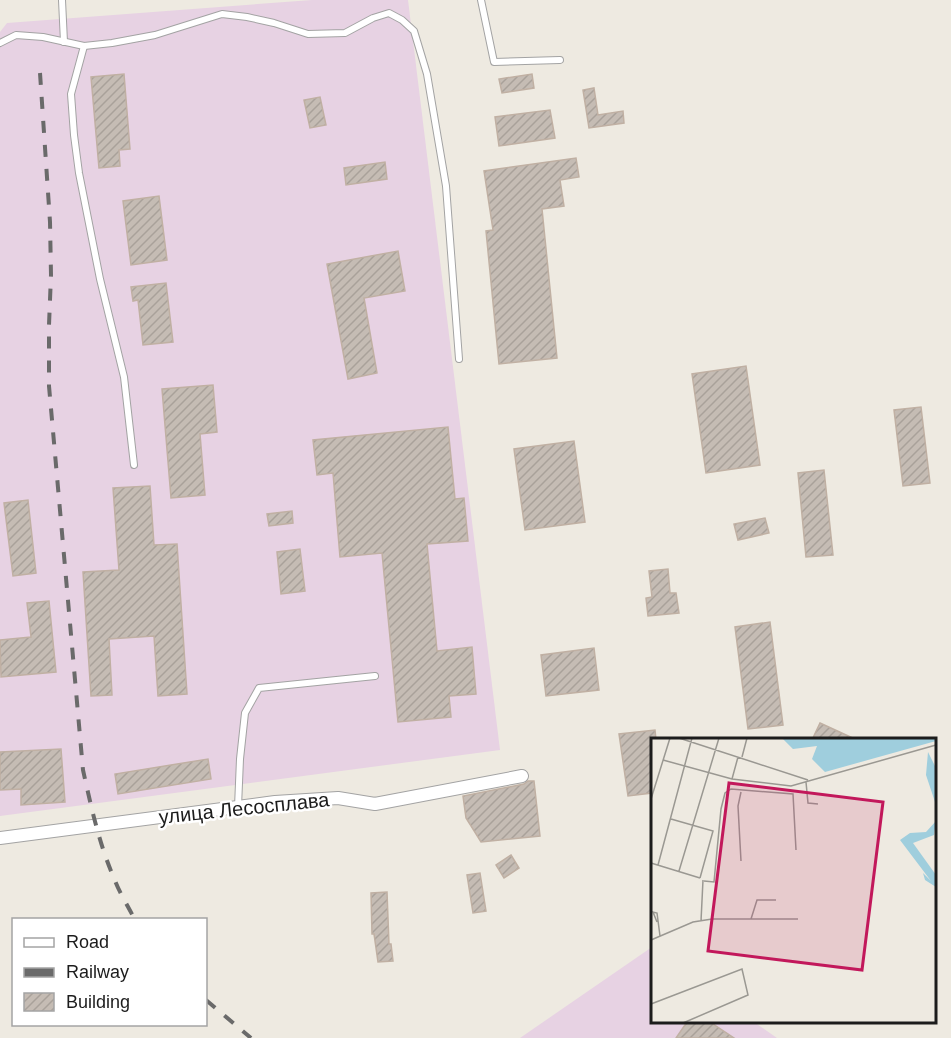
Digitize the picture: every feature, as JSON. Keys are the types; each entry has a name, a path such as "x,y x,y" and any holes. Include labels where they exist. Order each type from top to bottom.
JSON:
{"street":[{"name":"улица Лесосплава","path":"0,838 275,802 338,798 375,804 522,776"}],"lane":[{"path":"63,0 64,42"},
{"path":"481,0 494,62 560,60"},
{"path":"0,43 16,35 43,37 84,46 112,43 155,35 222,14 256,19 308,34 345,33 373,18 389,13 402,20 414,31 427,74 446,186 459,359"},
{"path":"84,46 71,94 79,173 100,279 124,377 134,465"},
{"path":"238,807 245,713 259,688 375,676"}],"shaded area":[{"path":"312,0 408,0 500,750 0,816 0,32 7,23"},
{"path":"651,948 651,1023 755,1023 777,1038 520,1038"}],"building":[{"path":"124,74 130,149 119,150 120,166 99,168 91,77"},
{"path":"532,74 534,88 502,93 499,79"},
{"path":"594,88 598,115 623,111 624,123 589,128 583,90"},
{"path":"320,97 326,125 310,128 304,100"},
{"path":"550,110 555,138 499,146 495,117"},
{"path":"576,158 579,177 560,180 564,206 542,209 557,358 499,364 486,231 493,230 484,171"},
{"path":"385,162 387,179 346,185 344,168"},
{"path":"159,196 167,260 131,265 123,201"},
{"path":"398,251 405,291 364,298 377,373 348,379 327,264"},
{"path":"166,283 173,342 143,345 138,300 133,301 131,287"},
{"path":"746,366 760,465 706,473 692,374"},
{"path":"213,385 217,432 200,434 205,495 171,498 162,389"},
{"path":"921,407 930,483 903,486 894,410"},
{"path":"448,427 455,499 464,498 468,541 427,544 437,651 472,647 476,694 449,696 451,717 398,722 382,553 340,557 333,473 317,475 313,440"},
{"path":"574,441 585,522 525,530 514,449"},
{"path":"824,470 833,555 806,557 798,473"},
{"path":"150,486 154,545 177,544 187,694 158,696 154,636 109,639 112,695 91,696 83,572 119,570 113,488"},
{"path":"28,500 36,573 13,576 4,503"},
{"path":"292,511 293,523 269,526 267,514"},
{"path":"765,518 769,533 738,540 734,524"},
{"path":"300,549 305,591 281,594 277,552"},
{"path":"668,569 670,593 676,593 679,613 648,616 646,598 652,597 649,571"},
{"path":"49,601 56,672 1,677 0,640 31,637 27,603"},
{"path":"770,622 783,725 748,729 735,627"},
{"path":"594,648 599,690 546,696 541,655"},
{"path":"820,723 853,738 813,738"},
{"path":"655,730 656,738 651,738 651,793 628,796 619,734"},
{"path":"61,749 65,802 21,805 21,789 0,790 0,752"},
{"path":"208,759 211,779 118,794 115,774"},
{"path":"534,781 540,836 481,842 466,818 463,796 524,784"},
{"path":"511,855 519,868 504,878 496,865"},
{"path":"480,873 486,911 473,913 467,875"},
{"path":"387,892 389,944 391,944 393,961 378,962 374,934 372,934 371,893"},
{"path":"686,1023 712,1023 734,1038 676,1038"}],"railway":[{"path":"40,73 50,222 49,386 83,770 104,852 118,888 134,918"},
{"path":"207,1001 251,1038"}]}
